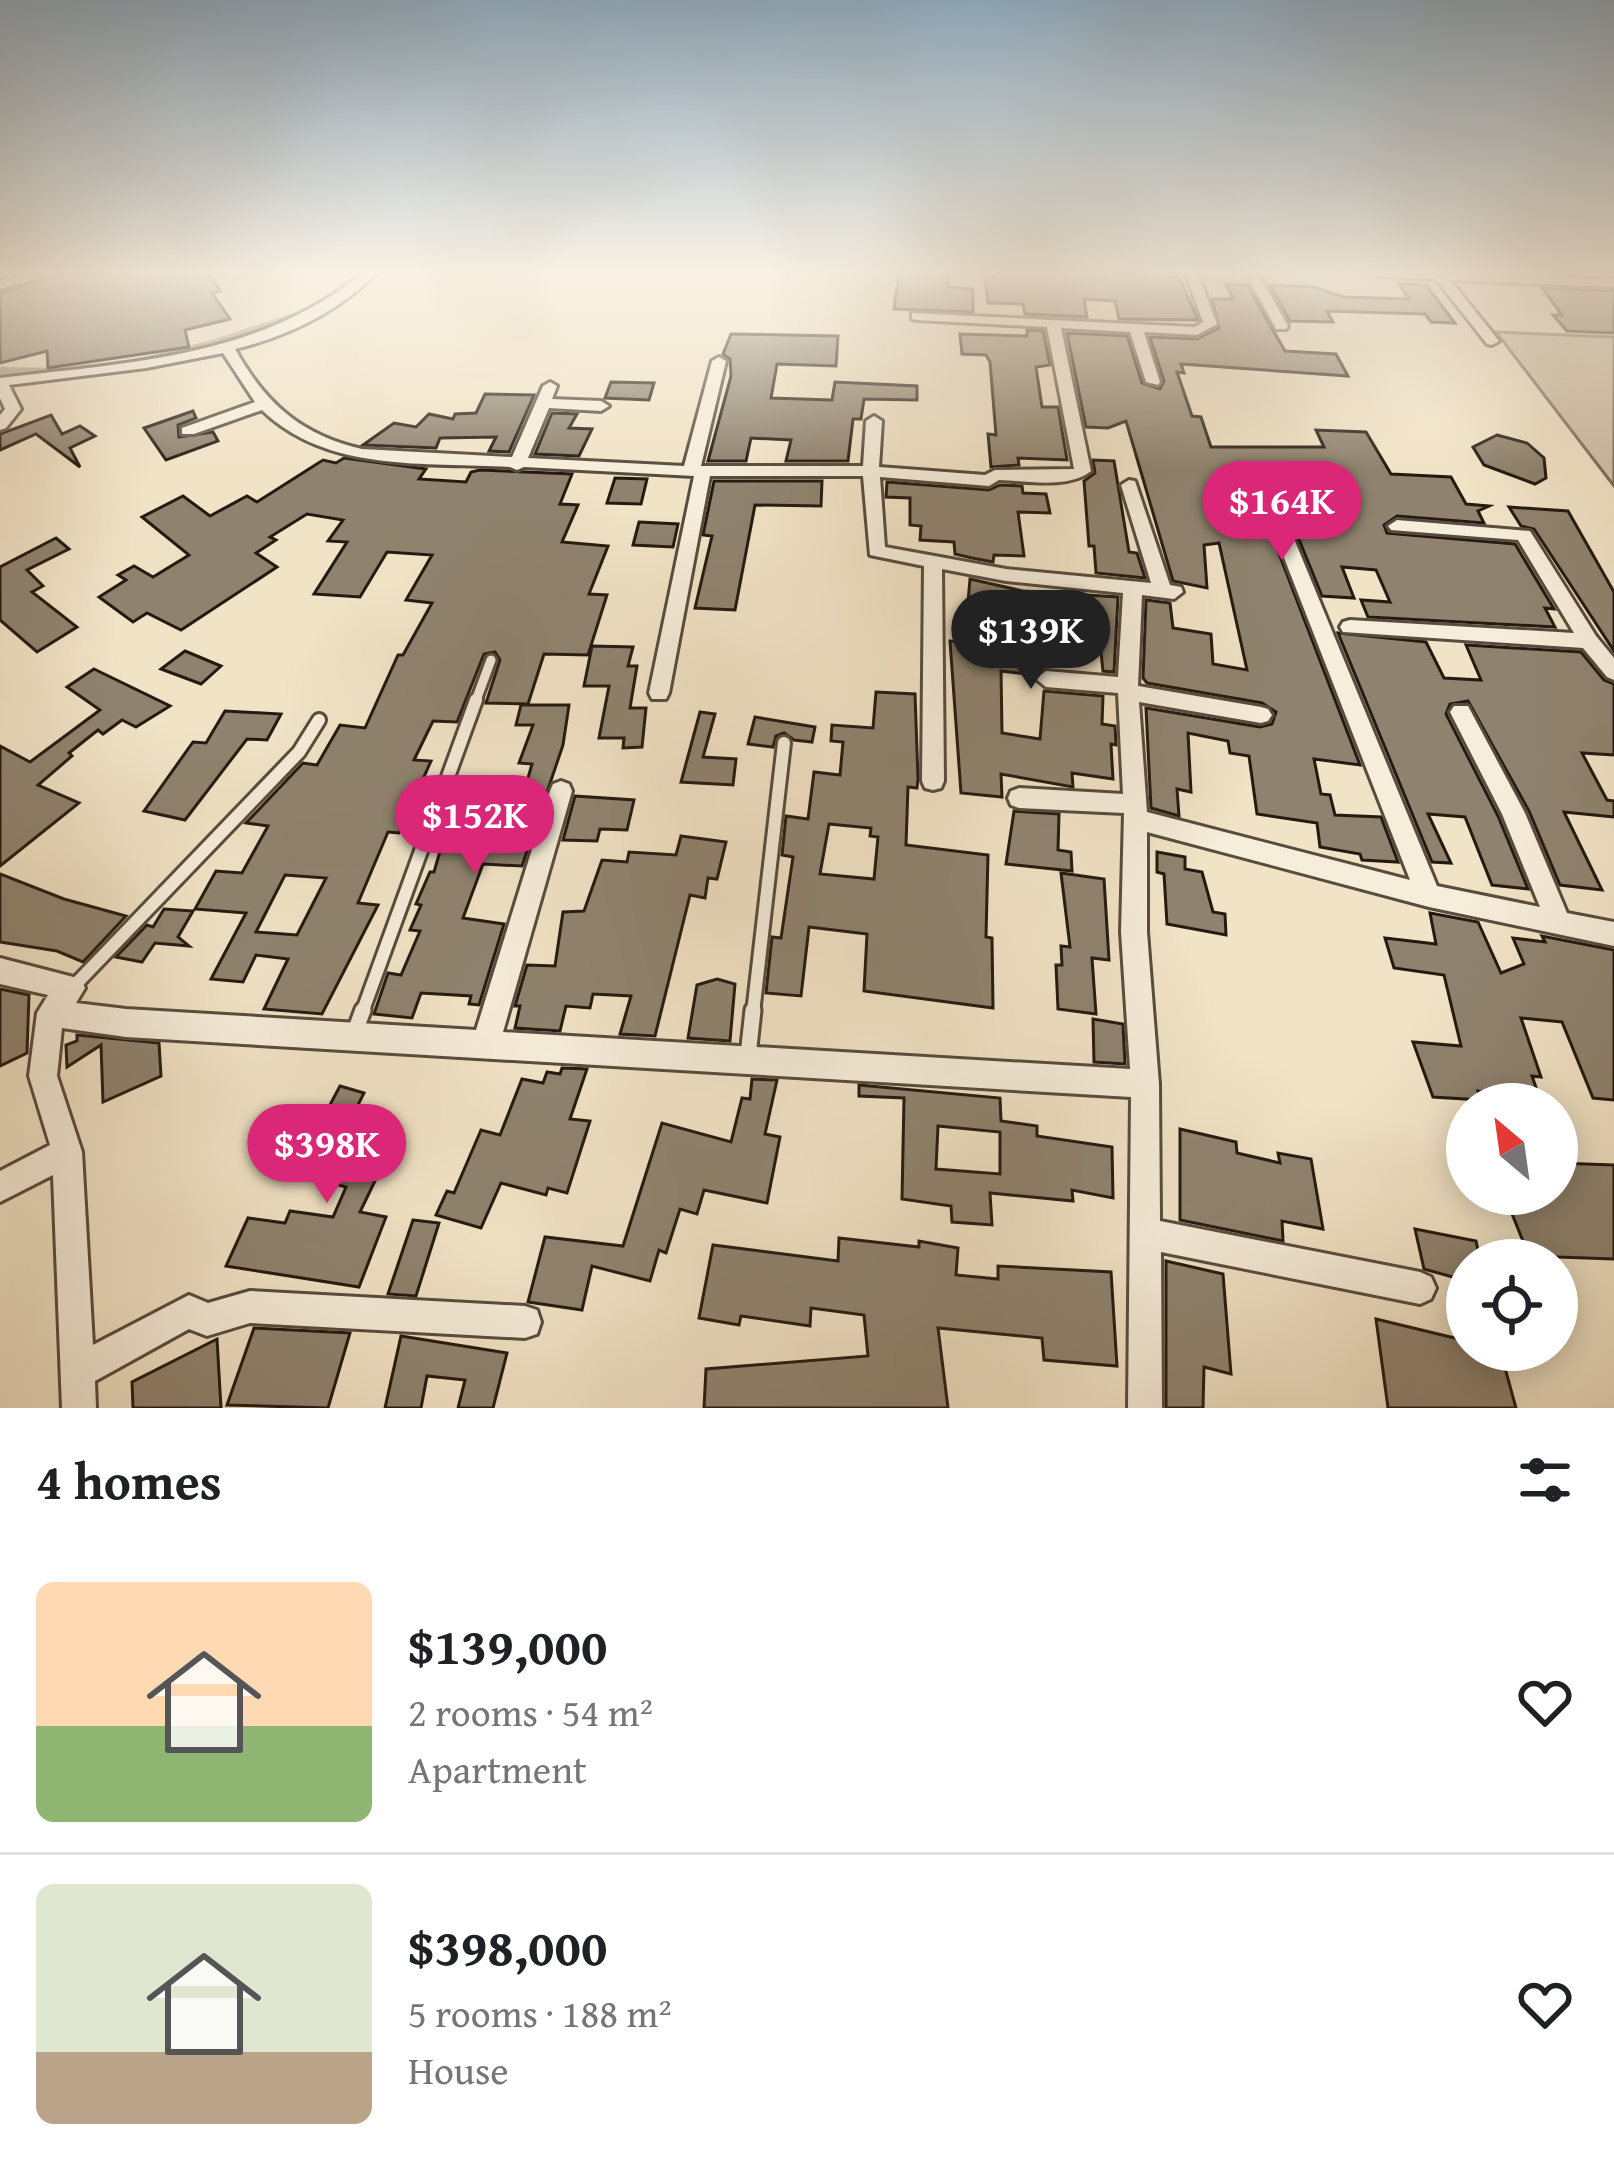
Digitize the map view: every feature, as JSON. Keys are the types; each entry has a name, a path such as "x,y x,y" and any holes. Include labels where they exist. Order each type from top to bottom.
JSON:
{"street":[{"path":"0,425 14,409 0,382 94,374 227,347 251,338"},
{"path":"227,347 249,391 297,434 325,447 362,454 517,465 872,471 989,481 995,475 1074,476 1083,471 1056,338"},
{"path":"1139,338 1153,382"},
{"path":"1490,338 1492,341"},
{"path":"659,693 718,361"},
{"path":"517,465 546,394 602,406"},
{"path":"188,431 266,404"},
{"path":"874,422 876,551 933,564 1168,592 1129,485"},
{"path":"1270,499 1429,896"},
{"path":"1396,526 1524,535 1589,641 1614,672"},
{"path":"933,564 933,782"},
{"path":"1133,588 1128,689 1135,811 1134,932 1145,1084 1145,1408"},
{"path":"1350,628 1589,641"},
{"path":"1046,680 1128,689 1261,715"},
{"path":"1461,712 1513,813 1559,923"},
{"path":"485,1046 561,791"},
{"path":"1019,798 1135,811 1429,896 1614,934"},
{"path":"0,971 72,988 50,1013 43,1076 67,1152 79,1408"},
{"path":"50,1013 126,1023 1145,1084"},
{"path":"0,1187 67,1152"},
{"path":"1145,1233 1420,1288"},
{"path":"77,1372 189,1311 207,1320 250,1307 525,1322"}],"lane":[{"path":"353,1037 491,660"},
{"path":"72,988 299,752 319,720"},
{"path":"748,1059 784,743"}],"shaded area":[{"path":"1500,338 1614,338 1614,486"}],"building":[{"path":"0,338 187,338 189,347 48,368 47,351 0,363"},
{"path":"730,338 838,338 836,366 777,364 771,398 832,400 835,382 917,386 917,400 864,399 861,419 853,419 848,461 786,461 791,440 751,438 746,461 708,461 731,376 730,359 723,354"},
{"path":"960,338 1044,338 1050,365 1036,367 1042,407 1058,407 1067,460 1018,458 1019,465 991,467 988,434 996,435 990,362 986,355 962,354"},
{"path":"1068,338 1128,338 1142,383 1160,389 1164,381 1150,338 1277,338 1285,351 1336,354 1348,376 1181,364 1184,373 1177,372 1192,416 1201,417 1211,447 1324,447 1316,430 1366,432 1391,474 1451,477 1466,504 1489,506 1478,511 1484,523 1397,516 1384,525 1387,533 1515,544 1554,609 1545,608 1555,627 1368,617 1361,600 1390,602 1376,570 1342,567 1354,598 1322,596 1280,493 1264,490 1257,496 1360,765 1314,759 1321,794 1330,795 1335,815 1381,817 1398,862 1362,860 1360,854 1320,847 1317,823 1257,814 1249,756 1230,753 1228,741 1188,733 1191,792 1177,789 1179,816 1151,808 1146,708 1260,727 1272,724 1276,712 1262,703 1147,683 1143,678 1146,600 1170,603 1173,628 1211,634 1213,664 1247,670 1219,543 1204,545 1207,588 1173,581 1126,421 1108,428 1086,427"},
{"path":"611,382 654,383 649,400 605,398"},
{"path":"485,394 534,395 509,452 489,451 496,437 440,438 436,448 363,445 394,423 416,427 429,414 453,419 455,414 476,413"},
{"path":"193,411 196,418 178,425 179,437 213,432 218,441 166,460 144,428"},
{"path":"552,413 577,414 569,428 592,429 579,456 535,454"},
{"path":"51,415 62,434 80,426 95,436 70,448 80,467 36,434 0,450 0,434"},
{"path":"1497,435 1527,443 1544,458 1546,478 1535,484 1484,465 1473,447"},
{"path":"344,458 426,469 419,479 466,482 471,472 480,470 572,474 560,504 578,505 562,542 608,546 589,594 607,595 588,655 544,654 528,704 486,703 500,660 495,652 484,654 457,722 433,721 414,760 431,761 399,833 388,832 358,903 378,905 322,1014 264,1009 288,959 256,955 243,982 211,979 246,913 195,909 216,871 242,873 268,826 246,823 303,763 317,765 340,725 365,728 398,655 403,655 432,603 406,600 432,555 387,552 360,597 314,594 347,542 328,541 343,520 307,514 270,537 276,540 256,553 277,567 181,630 147,613 133,622 99,597 126,580 118,575 134,566 153,577 189,555 142,517 183,496 210,516 247,496 257,502 323,460 336,463","holes":["285,875 326,878 297,935 256,932"]},
{"path":"1093,460 1114,461 1129,552 1137,553 1145,578 1096,573 1084,481 1095,473"},
{"path":"615,478 647,479 641,504 607,503"},
{"path":"714,481 822,481 821,506 755,505 735,610 695,608 712,536 703,535"},
{"path":"887,482 989,490 1000,485 1022,486 1023,493 1046,494 1050,513 1018,512 1024,556 994,555 993,562 955,554 954,542 920,540 921,526 910,525 910,498 886,497"},
{"path":"1509,507 1568,511 1614,592 1614,651 1534,529 1521,526"},
{"path":"639,522 678,524 673,547 633,545"},
{"path":"56,538 69,549 27,570 43,586 32,592 77,627 37,652 0,620 0,567"},
{"path":"970,579 1023,591 1118,597 1114,672 1103,671 1100,643 1040,637 1040,670 1034,675 1001,671 1002,733 1040,739 1044,691 1103,696 1102,724 1115,726 1113,779 1072,773 1073,787 1001,774 1002,797 961,793 950,641 998,643 999,606 968,602"},
{"path":"1338,633 1426,642 1444,678 1481,680 1466,645 1581,652 1604,680 1614,684 1614,755 1582,753 1607,800 1614,801 1614,817 1564,812 1602,890 1560,885 1529,811 1468,701 1450,704 1446,714 1498,816 1528,889 1492,885 1465,817 1428,814 1451,863 1432,862"},
{"path":"592,646 633,647 628,666 637,666 630,708 646,708 642,747 623,748 624,738 599,738 609,686 584,686"},
{"path":"185,651 221,666 201,684 161,669"},
{"path":"94,669 170,706 136,727 122,720 103,734 98,730 69,753 72,756 38,785 79,803 0,866 0,746 30,762 100,710 67,687"},
{"path":"876,692 915,694 918,779 917,788 908,787 906,845 988,855 986,937 992,938 993,1008 864,991 867,934 809,927 801,996 766,993 772,937 781,938 793,857 782,855 786,816 808,819 814,772 840,775 843,742 831,741 832,725 873,728","holes":["829,824 871,828 870,836 878,837 874,879 820,874"]},
{"path":"521,705 569,705 563,745 522,866 483,864 463,918 504,924 479,1005 469,1004 471,996 421,993 412,1018 374,1014 388,973 401,975 420,931 410,930 421,905 416,904 434,872 443,841 450,841 463,793 524,792 532,764 519,763 533,725 516,725"},
{"path":"225,711 281,714 267,740 247,739 185,820 144,811 193,742 206,743"},
{"path":"700,712 715,714 703,757 736,759 733,785 681,782"},
{"path":"755,717 815,727 812,742 794,740 784,733 776,736 773,747 748,744"},
{"path":"575,796 634,800 627,830 600,829 597,841 563,840"},
{"path":"1014,811 1059,814 1058,850 1071,852 1072,871 1006,864"},
{"path":"681,836 726,842 717,879 708,878 705,898 690,895 655,1036 620,1034 631,996 593,994 590,1008 566,1006 560,1031 515,1028 520,1006 515,1006 527,965 555,966 563,912 584,911 602,860 627,862 629,852 676,855"},
{"path":"1157,852 1185,857 1185,869 1202,872 1213,912 1225,914 1226,935 1167,924 1164,874 1157,872"},
{"path":"1061,873 1104,879 1109,960 1092,958 1096,1014 1058,1009 1056,965 1062,965 1061,946 1070,947"},
{"path":"0,874 126,916 83,962 57,951 0,942"},
{"path":"164,909 193,911 178,937 189,946 155,943 142,962 116,957 147,925 153,927"},
{"path":"1430,913 1478,922 1501,973 1524,964 1513,938 1545,942 1542,936 1614,950 1614,1100 1593,1098 1562,1022 1521,1018 1541,1077 1532,1076 1534,1083 1446,1083 1446,1098 1433,1097 1413,1042 1461,1046 1444,975 1394,968 1385,938 1436,944"},
{"path":"717,979 735,984 730,1041 688,1038 697,985"},
{"path":"0,989 29,995 27,1053 0,1066"},
{"path":"1093,1019 1123,1024 1125,1064 1094,1062"},
{"path":"77,1035 159,1043 161,1076 103,1102 101,1045 67,1067 66,1045 77,1041"},
{"path":"562,1068 587,1069 570,1119 590,1121 567,1193 548,1188 546,1195 501,1183 481,1228 436,1215 447,1191 454,1193 481,1130 500,1135 522,1079 543,1083 547,1072 560,1074"},
{"path":"752,1079 777,1080 765,1134 780,1137 767,1203 704,1190 697,1214 680,1209 666,1253 659,1250 650,1281 592,1266 582,1310 528,1302 545,1237 623,1246 662,1123 731,1142 742,1098 750,1099"},
{"path":"859,1085 1000,1098 1001,1121 1037,1126 1037,1136 1112,1147 1113,1198 1072,1190 1073,1201 990,1193 992,1225 952,1222 951,1206 902,1199 904,1098 859,1096","holes":["938,1126 1000,1132 1000,1174 936,1169"]},
{"path":"340,1086 364,1093 352,1117 400,1129 360,1212 386,1217 359,1287 226,1266 248,1218 285,1223 290,1211 333,1217 346,1187 331,1183 337,1172 300,1161"},
{"path":"1180,1129 1236,1142 1237,1153 1280,1163 1278,1153 1311,1159 1323,1229 1282,1221 1283,1241 1180,1220"},
{"path":"1578,1164 1614,1165 1614,1259 1578,1258 1578,1239 1522,1239 1512,1215 1578,1215"},
{"path":"413,1220 439,1223 416,1296 388,1294"},
{"path":"1415,1229 1466,1239 1446,1239 1446,1275 1424,1269"},
{"path":"839,1238 919,1247 919,1241 958,1248 956,1275 998,1279 998,1266 1111,1272 1117,1366 1044,1360 1042,1338 938,1328 948,1408 704,1408 706,1369 868,1356 864,1315 811,1308 810,1326 741,1316 739,1325 699,1318 713,1245 838,1261"},
{"path":"1166,1261 1223,1274 1231,1374 1204,1367 1203,1408 1166,1408"},
{"path":"1376,1319 1446,1336 1446,1371 1506,1371 1516,1408 1388,1408"},
{"path":"254,1328 350,1333 328,1408 227,1405"},
{"path":"401,1336 507,1353 493,1408 458,1408 465,1380 427,1376 421,1408 385,1408"},
{"path":"217,1339 221,1408 133,1408 132,1382"}],"waterway":[{"path":"114,367 232,338"},
{"path":"0,371 71,372"}]}
